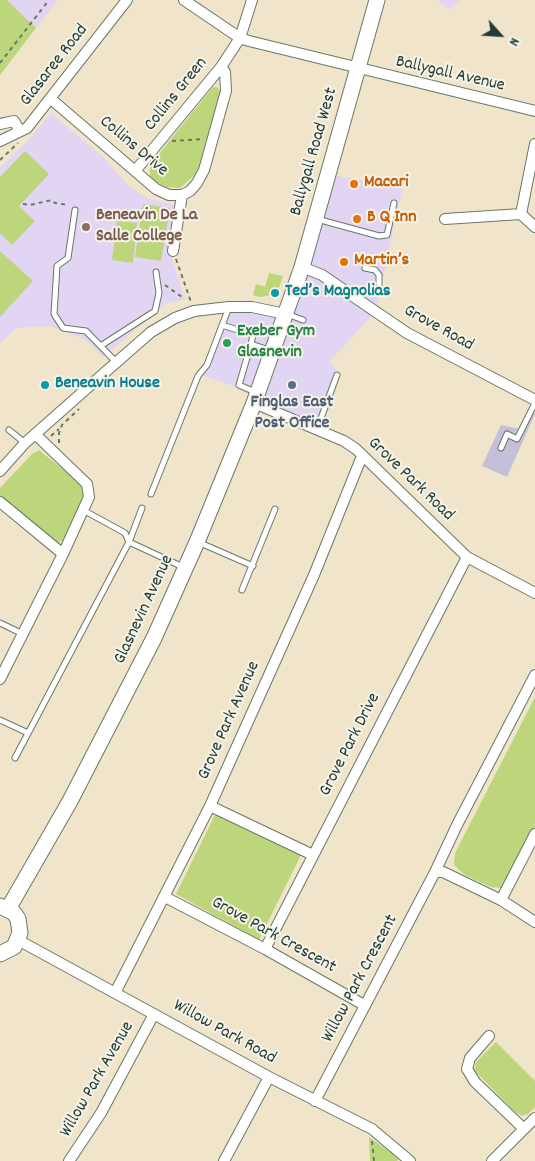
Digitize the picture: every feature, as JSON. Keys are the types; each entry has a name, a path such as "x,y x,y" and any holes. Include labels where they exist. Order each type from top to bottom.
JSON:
{"main road":[{"name":"Ballygall Road West","path":"286,314 316,219 377,0"},
{"name":"Glasnevin Avenue","path":"4,907 49,841 107,733 185,569 256,398 286,314"},
{"path":"0,954 8,951 18,940 20,926 18,919 4,907"}],"street":[{"name":"Glasaree Road","path":"0,141 27,128 127,0"},
{"path":"184,0 240,38 358,69"},
{"name":"Collins Green","path":"135,171 221,67 240,38 252,0"},
{"path":"173,251 182,195 190,191 204,170 226,91 225,72 221,67"},
{"name":"Ballygall Avenue","path":"358,69 535,111"},
{"name":"Collins Drive","path":"50,100 156,189 168,195 182,195"},
{"path":"0,124 14,121 20,131"},
{"path":"522,214 535,144"},
{"path":"445,219 522,214 535,226"},
{"name":"Grove Road","path":"302,267 322,275 368,301 407,333 535,401"},
{"path":"0,472 25,443 116,362 151,332 175,318 194,311 229,307 252,307 286,314"},
{"name":"Grove Park Road","path":"256,398 344,441 362,456 466,557 535,593"},
{"path":"0,679 63,554 89,497 87,484 35,434"},
{"name":"Grove Park Avenue","path":"115,993 210,806 314,575 362,456"},
{"path":"0,502 63,554"},
{"name":"Grove Park Drive","path":"265,949 466,557"},
{"name":"Willow Park Crescent","path":"315,1101 364,1005 436,872 457,825 535,675"},
{"path":"210,806 313,855"},
{"path":"501,900 535,834"},
{"path":"436,872 443,872 501,900 535,922"},
{"name":"Grove Park Crescent","path":"165,897 265,949 364,1005"},
{"name":"Willow Park Road","path":"18,940 315,1101 372,1129 405,1159"},
{"name":"Willow Park Avenue","path":"69,1161 101,1113 154,1014"},
{"path":"489,1036 470,1058 467,1070 475,1082 523,1128"},
{"path":"224,1161 269,1076"},
{"path":"492,1161 535,1118"}],"lane":[{"path":"316,219 380,236 387,235 394,203"},
{"path":"75,210 68,258 58,266 54,314 63,328 86,331 102,345 116,362"},
{"path":"365,268 375,270 379,275 379,284"},
{"path":"102,345 155,311 159,294 156,272"},
{"path":"151,494 198,376 207,365 229,307"},
{"path":"286,314 303,320"},
{"path":"222,325 253,335 239,385 256,398"},
{"path":"251,344 272,351"},
{"path":"317,429 337,375"},
{"path":"501,448 507,434 517,439 535,401"},
{"path":"9,430 25,443"},
{"path":"15,758 128,542 142,508"},
{"path":"242,590 275,508"},
{"path":"83,510 125,533 128,542 185,569"},
{"path":"197,542 253,566"},
{"path":"0,623 23,634"},
{"path":"0,720 28,733"}],"path":[{"path":"0,63 49,0"},
{"path":"0,160 23,139 20,131"},
{"path":"164,137 173,141 204,139 212,141"},
{"path":"23,204 30,205 52,200 55,203 75,206 75,210"},
{"path":"173,251 194,311"},
{"path":"157,279 182,298"},
{"path":"43,442 79,409"},
{"path":"59,445 60,428"},
{"path":"372,1129 374,1161"}],"shaded area":[{"path":"7,0 58,0 36,28"},
{"path":"437,0 459,0 450,10"},
{"name":"Beneavin De La Salle College","path":"51,113 104,158 129,186 149,199 174,205 169,249 185,300 166,303 103,357 86,340 50,326 16,328 0,343 0,167 27,142"},
{"path":"328,175 403,186 378,301 369,319 329,362 336,369 316,425 228,384 202,375 228,307 283,313"},
{"path":"530,409 535,414 507,477 482,466 501,425 520,429"}],"green space":[{"path":"0,0 7,0 36,28 0,75"},
{"path":"213,87 217,87 221,93 199,171 180,188 167,187 154,181 150,175 150,165"},
{"path":"25,151 49,174 19,206 35,221 12,245 0,233 0,177"},
{"path":"143,204 170,208 161,261 135,257"},
{"path":"117,221 137,223 133,263 112,260"},
{"path":"0,251 33,281 0,317"},
{"path":"269,273 283,276 278,291 271,295 260,297 253,295 256,284 265,287"},
{"path":"39,450 85,487 87,492 67,535 62,541 55,543 12,509 0,495 0,488 32,454"},
{"path":"535,697 535,827 508,880 501,888 491,887 465,875 454,865 455,853"},
{"path":"216,813 301,855 259,940 176,894"},
{"path":"496,1042 535,1081 535,1107 528,1114 522,1116 514,1111 474,1070 476,1062"},
{"path":"369,1137 399,1158 397,1161 370,1161"}],"place":[{"name":"Macari","path":"354,184"},
{"name":"B Q Inn","path":"357,219"},
{"name":"Beneavin De La Salle College","path":"86,227"},
{"name":"Martin’s","path":"344,262"},
{"name":"Ted’s Magnolias","path":"275,293"},
{"name":"Exeber Gym Glasnevin","path":"227,343"},
{"name":"Beneavin House","path":"45,385"},
{"name":"Finglas East Post Office","path":"292,385"}]}
